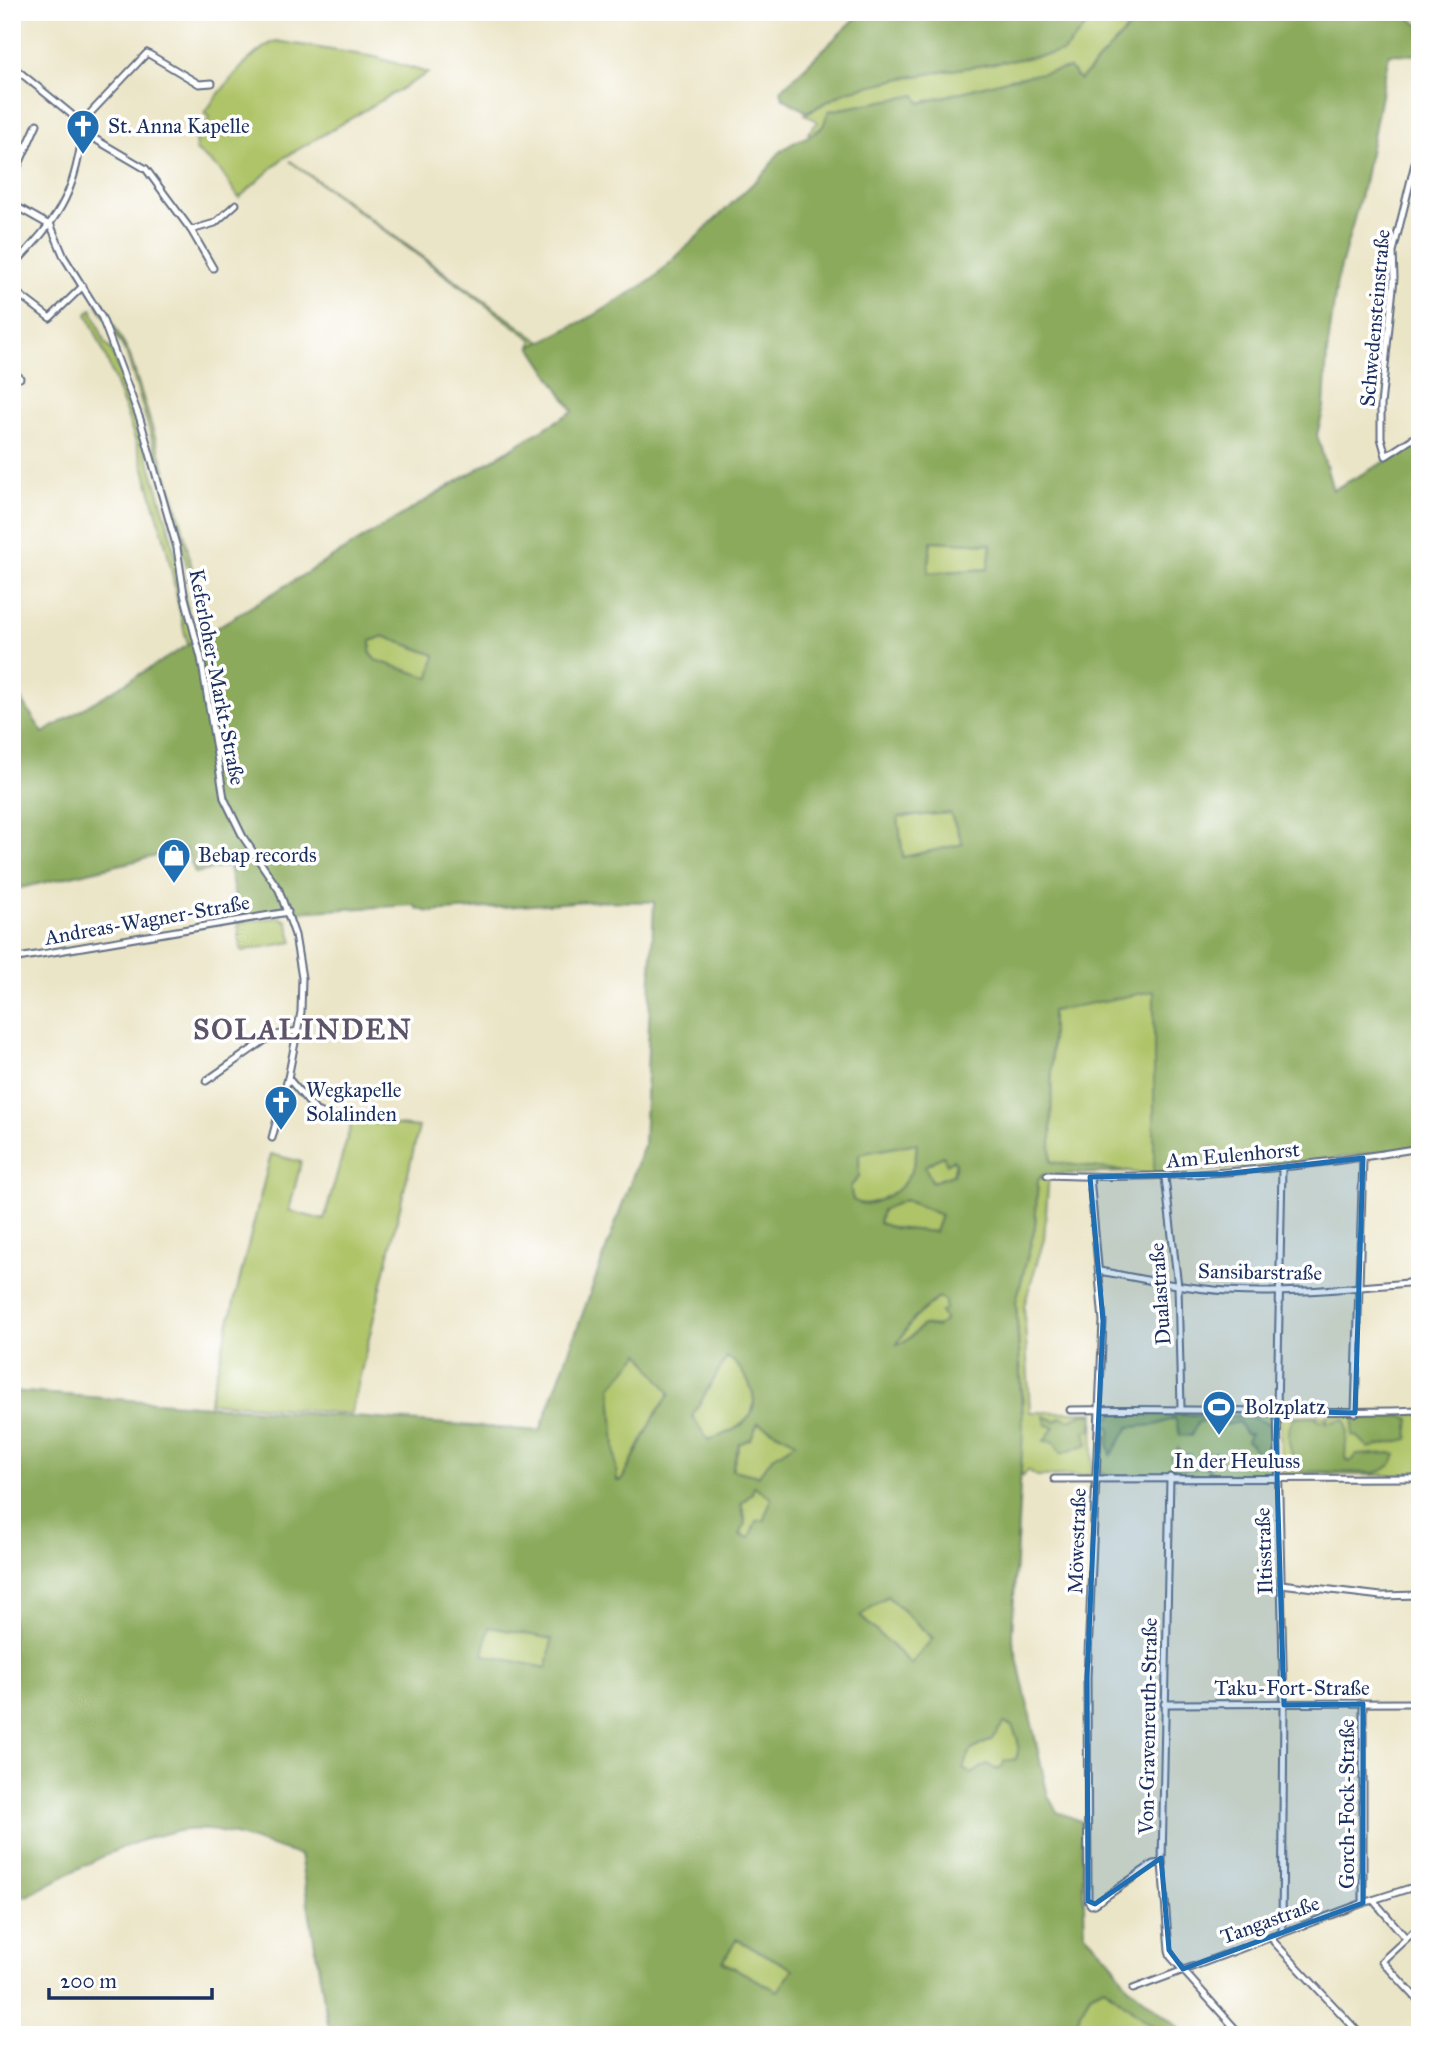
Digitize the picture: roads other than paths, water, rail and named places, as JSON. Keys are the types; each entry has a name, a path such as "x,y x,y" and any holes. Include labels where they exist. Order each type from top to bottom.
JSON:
{"street":[{"path":"80,124 147,53 199,84 212,83"},
{"path":"12,66 80,124 83,132 75,176 51,226 12,267"},
{"path":"12,180 37,124"},
{"path":"83,132 146,169 191,230 213,268"},
{"path":"12,140 27,147"},
{"name":"Schwedensteinstraße","path":"1420,143 1394,252 1381,405 1381,438 1386,456 1420,434"},
{"path":"12,204 51,226"},
{"path":"191,230 215,223 236,204"},
{"name":"Keferloher-Markt-Straße","path":"51,226 64,257 102,318 126,376 177,548 184,594 201,658 222,790 233,821 271,877 288,912 295,935 302,978 298,1031 289,1078 272,1138"},
{"path":"12,289 50,318 83,286"},
{"path":"12,370 20,378"},
{"name":"Andreas-Wagner-Straße","path":"12,959 288,912"},
{"path":"206,1082 271,1036 298,1031"},
{"path":"289,1078 316,1111 340,1119"},
{"name":"Am Eulenhorst","path":"1047,1175 1165,1178 1282,1169 1420,1148"},
{"path":"1355,1413 1363,1158"},
{"name":"Iltisstraße","path":"1282,1169 1276,1411 1284,1704 1282,1933"},
{"name":"Möwestraße","path":"1090,1177 1103,1321 1087,1688 1087,1895 1091,1905 1153,1864 1162,1863"},
{"name":"Dualastraße","path":"1165,1178 1178,1286 1181,1408"},
{"name":"Sansibarstraße","path":"1100,1271 1178,1286 1278,1292 1420,1282"},
{"path":"1070,1410 1181,1408 1355,1413 1420,1410"},
{"name":"Von-Gravenreuth-Straße","path":"1170,1477 1162,1863 1169,1950 1241,2035"},
{"name":"In der Heuluss","path":"1054,1479 1420,1478"},
{"path":"1281,1584 1381,1596 1420,1595"},
{"name":"Taku-Fort-Straße","path":"1164,1704 1420,1703"},
{"name":"Gorch-Fock-Straße","path":"1363,1704 1363,1903"},
{"name":"Tangastraße","path":"1133,1989 1363,1903 1420,1885"},
{"path":"1373,1900 1406,1938"},
{"path":"1420,1926 1381,1961 1420,2002"},
{"path":"1272,1936 1274,1942 1361,2035"}],"place":[{"name":"St. Anna Kapelle","path":"83,156"},
{"name":"Bebap records","path":"174,885"},
{"name":"Wegkapelle Solalinden","path":"281,1132"},
{"name":"Bolzplatz","path":"1219,1437"}],"district":[{"name":"SOLALINDEN","path":"303,1029"}]}
